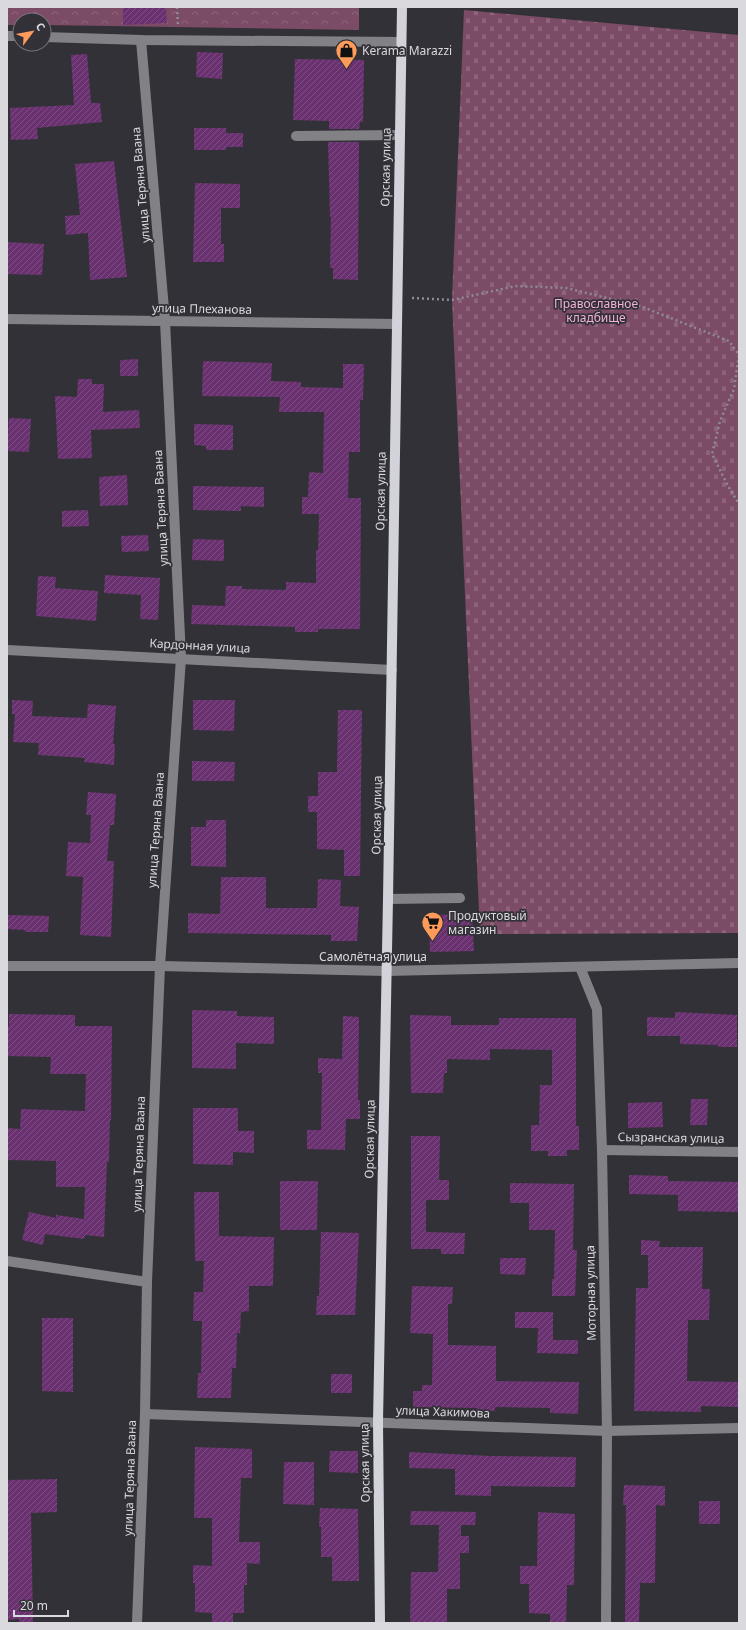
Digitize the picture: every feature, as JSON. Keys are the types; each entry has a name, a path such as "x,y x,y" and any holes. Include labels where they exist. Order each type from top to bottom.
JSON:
{"main road":[{"name":"Орская улица","path":"380,1623 378,1422 392,670 402,7"}],"street":[{"path":"52,37 141,40 401,42"},
{"name":"улица Теряна Ваана","path":"137,1623 146,1414 147,1282 160,966 181,658 165,322 141,40"},
{"path":"296,136 400,135"},
{"name":"улица Плеханова","path":"7,320 397,324"},
{"name":"Кардонная улица","path":"7,650 392,670"},
{"path":"388,899 460,898"},
{"name":"Самолётная улица","path":"7,966 160,966 386,971 739,963"},
{"name":"Моторная улица","path":"580,967 597,1009 602,1150 607,1430 606,1623"},
{"name":"Сызранская улица","path":"602,1150 739,1152"},
{"path":"7,1261 147,1282"},
{"name":"улица Хакимова","path":"146,1414 607,1430 739,1428"}],"path":[{"path":"177,7 178,40"},
{"path":"397,298 452,300 516,286 566,288 640,306 729,341 739,355 734,389 720,421 712,454 739,504"}],"green space":[{"path":"7,7 359,7 359,30 52,25 52,12 12,12 12,25 7,25"},
{"name":"Православное кладбище","path":"464,10 739,35 739,933 480,934 452,300"}],"building":[{"path":"123,7 166,7 167,23 123,25"},
{"path":"197,52 223,53 222,79 196,77"},
{"path":"87,54 91,103 100,103 102,122 37,128 38,139 11,140 10,108 74,105 71,55"},
{"path":"295,59 364,60 363,122 360,122 359,129 329,129 329,121 293,120"},
{"path":"194,128 226,128 226,133 243,133 243,147 226,147 226,150 194,150"},
{"path":"328,142 359,142 358,280 333,279 333,268 330,268 331,217"},
{"path":"114,161 127,277 90,280 88,233 66,235 65,216 80,215 75,164"},
{"path":"195,183 240,184 240,208 221,208 221,244 224,244 224,262 193,262"},
{"path":"7,242 44,244 42,275 7,274"},
{"path":"138,359 138,376 120,376 120,360"},
{"path":"203,361 272,363 271,381 301,382 301,387 343,388 343,364 364,364 363,400 360,400 360,452 349,452 348,498 361,498 360,629 318,629 318,632 295,632 295,627 191,624 192,605 225,606 226,586 242,586 242,589 286,590 286,582 316,583 316,550 318,550 319,514 302,514 302,497 308,497 309,472 323,473 324,412 279,412 280,397 202,396"},
{"path":"78,379 92,379 92,384 104,384 103,412 139,410 140,428 91,430 92,458 58,459 55,396 77,397"},
{"path":"9,418 31,419 29,452 7,451"},
{"path":"194,424 233,425 233,450 206,450 206,446 194,445"},
{"path":"127,475 128,505 100,506 99,477"},
{"path":"193,486 264,487 264,507 241,506 241,511 193,510"},
{"path":"88,510 89,526 62,527 62,511"},
{"path":"148,535 149,551 122,552 121,536"},
{"path":"193,539 224,540 224,561 192,560"},
{"path":"105,575 160,578 158,620 140,619 141,595 104,593"},
{"path":"38,576 56,577 55,588 98,591 96,621 36,616"},
{"path":"12,700 33,701 32,716 87,718 88,704 116,706 113,744 115,744 114,765 84,762 85,758 38,755 39,743 13,742 15,714 12,714"},
{"path":"193,700 235,700 234,731 193,730"},
{"path":"338,710 362,710 360,876 344,876 344,850 317,849 317,812 308,812 308,796 318,796 318,772 337,772"},
{"path":"192,761 235,762 234,781 192,781"},
{"path":"88,792 116,794 114,825 110,825 107,861 114,861 111,937 80,935 83,877 66,876 68,842 90,843 91,815 86,815"},
{"path":"206,820 226,820 226,867 191,866 191,827 206,827"},
{"path":"221,877 266,877 266,908 317,908 318,879 341,880 340,906 359,907 357,941 331,941 331,935 188,933 188,913 220,914"},
{"path":"472,914 474,951 430,952 429,915"},
{"path":"7,915 49,916 48,932 25,932 25,930 7,929"},
{"path":"192,1010 237,1011 237,1016 274,1017 274,1044 236,1043 236,1069 192,1068"},
{"path":"675,1012 737,1015 737,1047 680,1044 680,1036 647,1036 647,1017 675,1018"},
{"path":"9,1014 75,1015 75,1026 112,1026 111,1120 109,1162 107,1162 104,1237 85,1235 84,1239 45,1234 43,1245 22,1240 29,1212 56,1218 56,1215 84,1219 85,1187 56,1187 56,1161 7,1160 7,1128 20,1129 21,1109 85,1111 86,1074 50,1074 51,1057 7,1056 7,1026 9,1026"},
{"path":"410,1015 451,1016 451,1025 499,1025 499,1018 576,1018 576,1126 579,1126 579,1150 567,1150 567,1156 548,1156 548,1151 531,1151 531,1125 539,1125 540,1085 552,1085 552,1050 490,1049 490,1060 447,1059 447,1073 444,1073 443,1093 411,1093"},
{"path":"343,1016 359,1017 358,1100 360,1100 360,1119 346,1119 345,1150 307,1149 307,1130 321,1130 322,1073 318,1073 318,1058 342,1059"},
{"path":"691,1099 708,1099 707,1125 690,1125"},
{"path":"662,1102 663,1127 628,1128 628,1103"},
{"path":"193,1108 238,1108 238,1131 254,1131 254,1153 233,1152 233,1165 193,1164"},
{"path":"411,1136 440,1136 439,1180 449,1180 449,1200 426,1200 426,1232 465,1233 464,1254 441,1254 441,1249 411,1249"},
{"path":"629,1175 668,1176 668,1181 739,1182 739,1212 678,1211 678,1195 629,1194"},
{"path":"280,1181 318,1181 317,1230 280,1230"},
{"path":"510,1183 574,1184 573,1250 577,1250 575,1296 552,1296 552,1279 554,1279 555,1230 529,1230 529,1203 510,1203"},
{"path":"194,1192 219,1192 219,1236 274,1237 273,1286 249,1286 249,1311 241,1312 240,1333 237,1333 236,1368 232,1368 231,1398 197,1398 198,1373 201,1373 202,1321 193,1321 194,1292 203,1292 204,1261 195,1261"},
{"path":"321,1232 359,1233 355,1315 316,1315 317,1296 319,1296"},
{"path":"641,1240 660,1241 659,1247 703,1247 702,1289 710,1289 709,1320 688,1320 687,1381 739,1382 739,1407 701,1406 701,1412 634,1411 636,1288 648,1288 648,1255 641,1255"},
{"path":"500,1258 526,1258 525,1275 500,1274"},
{"path":"412,1286 453,1287 452,1304 448,1304 448,1345 496,1346 496,1381 579,1382 578,1414 550,1413 550,1408 495,1407 495,1411 477,1410 477,1408 413,1407 413,1391 422,1391 422,1385 432,1385 433,1334 410,1333"},
{"path":"515,1312 553,1312 553,1340 578,1340 578,1354 537,1353 538,1328 515,1328"},
{"path":"42,1318 73,1318 73,1392 42,1391"},
{"path":"331,1374 352,1374 352,1393 331,1393"},
{"path":"195,1447 252,1449 252,1478 241,1478 239,1542 260,1542 260,1564 247,1563 247,1585 244,1585 244,1613 233,1613 233,1623 212,1623 212,1613 195,1612 195,1583 193,1583 193,1565 212,1566 212,1518 194,1518"},
{"path":"330,1451 358,1451 358,1473 329,1472"},
{"path":"409,1452 491,1456 576,1457 575,1487 491,1486 491,1496 455,1495 455,1469 409,1468"},
{"path":"284,1462 314,1462 314,1505 283,1504"},
{"path":"57,1479 57,1512 31,1513 33,1623 19,1623 19,1619 7,1620 7,1480"},
{"path":"624,1485 665,1486 665,1506 656,1505 655,1583 640,1583 639,1623 625,1623 626,1505 623,1505"},
{"path":"699,1501 720,1501 720,1524 699,1524"},
{"path":"320,1508 358,1509 359,1581 332,1581 332,1557 321,1557 321,1527 319,1527"},
{"path":"411,1511 476,1512 475,1525 461,1525 461,1536 469,1536 469,1553 460,1553 460,1589 447,1589 447,1623 410,1623 411,1572 438,1572 439,1525 410,1525"},
{"path":"538,1512 575,1514 574,1585 567,1585 566,1623 550,1623 550,1614 529,1613 529,1584 520,1584 520,1566 537,1566"}],"place":[{"name":"Kerama Marazzi","path":"347,70"},
{"name":"Продуктовый магазин","path":"432,942"}]}
